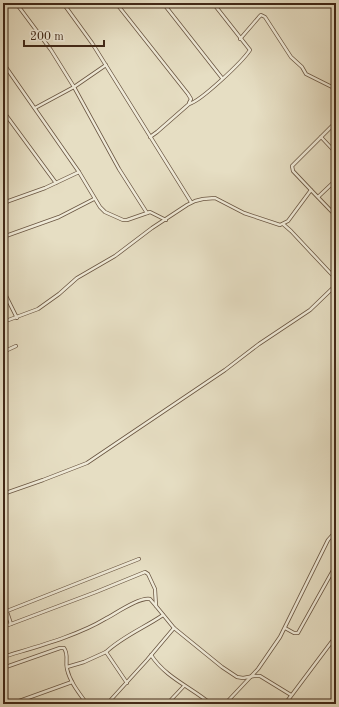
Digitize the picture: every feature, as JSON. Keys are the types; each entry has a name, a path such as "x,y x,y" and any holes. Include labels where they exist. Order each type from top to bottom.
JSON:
{"street":[{"path":"16,3 44,40 74,87 110,153 147,213"},
{"path":"63,3 92,43 191,202"},
{"path":"116,3 188,94 191,100 189,104"},
{"path":"163,3 222,78"},
{"path":"150,137 189,104 199,99 242,61 250,50 213,3"},
{"path":"240,39 259,16 265,16 291,57 308,76 336,89"},
{"path":"3,62 79,172 94,199 105,212 123,220 147,213 153,213 166,220"},
{"path":"35,108 74,87 106,66"},
{"path":"3,111 4,116 16,127 56,183"},
{"path":"336,122 292,166 293,170 336,216"},
{"path":"321,137 336,153"},
{"path":"3,164 3,172"},
{"path":"3,203 56,183 79,172"},
{"path":"318,197 336,180"},
{"path":"3,322 38,310 78,278 115,256 152,228 191,202 215,198 244,213 275,224 283,224 290,219 311,190"},
{"path":"3,195 7,202"},
{"path":"3,237 59,216 94,199"},
{"path":"283,224 336,280"},
{"path":"3,494 81,466 98,456 226,370 259,344 306,313 336,285"},
{"path":"3,290 16,318"},
{"path":"3,352 16,346"},
{"path":"333,464 336,459"},
{"path":"225,704 250,677 269,653 285,628 306,582 328,540 336,531"},
{"path":"7,611 139,560"},
{"path":"285,628 294,633 298,633 336,565"},
{"path":"3,627 145,572 148,574 155,589 156,606"},
{"path":"3,657 69,635 103,621 133,604 145,599 150,599 174,628 232,674 240,678 254,676 263,677 291,695"},
{"path":"3,600 11,624"},
{"path":"67,667 84,662 106,652 120,640 141,630 163,615"},
{"path":"109,703 174,628"},
{"path":"285,704 336,636"},
{"path":"3,668 60,648 64,648 68,658 67,667 72,682 87,704"},
{"path":"106,652 127,683"},
{"path":"151,655 170,676 211,704"},
{"path":"147,660 156,661"},
{"path":"11,704 72,682"},
{"path":"167,704 184,686"}]}
